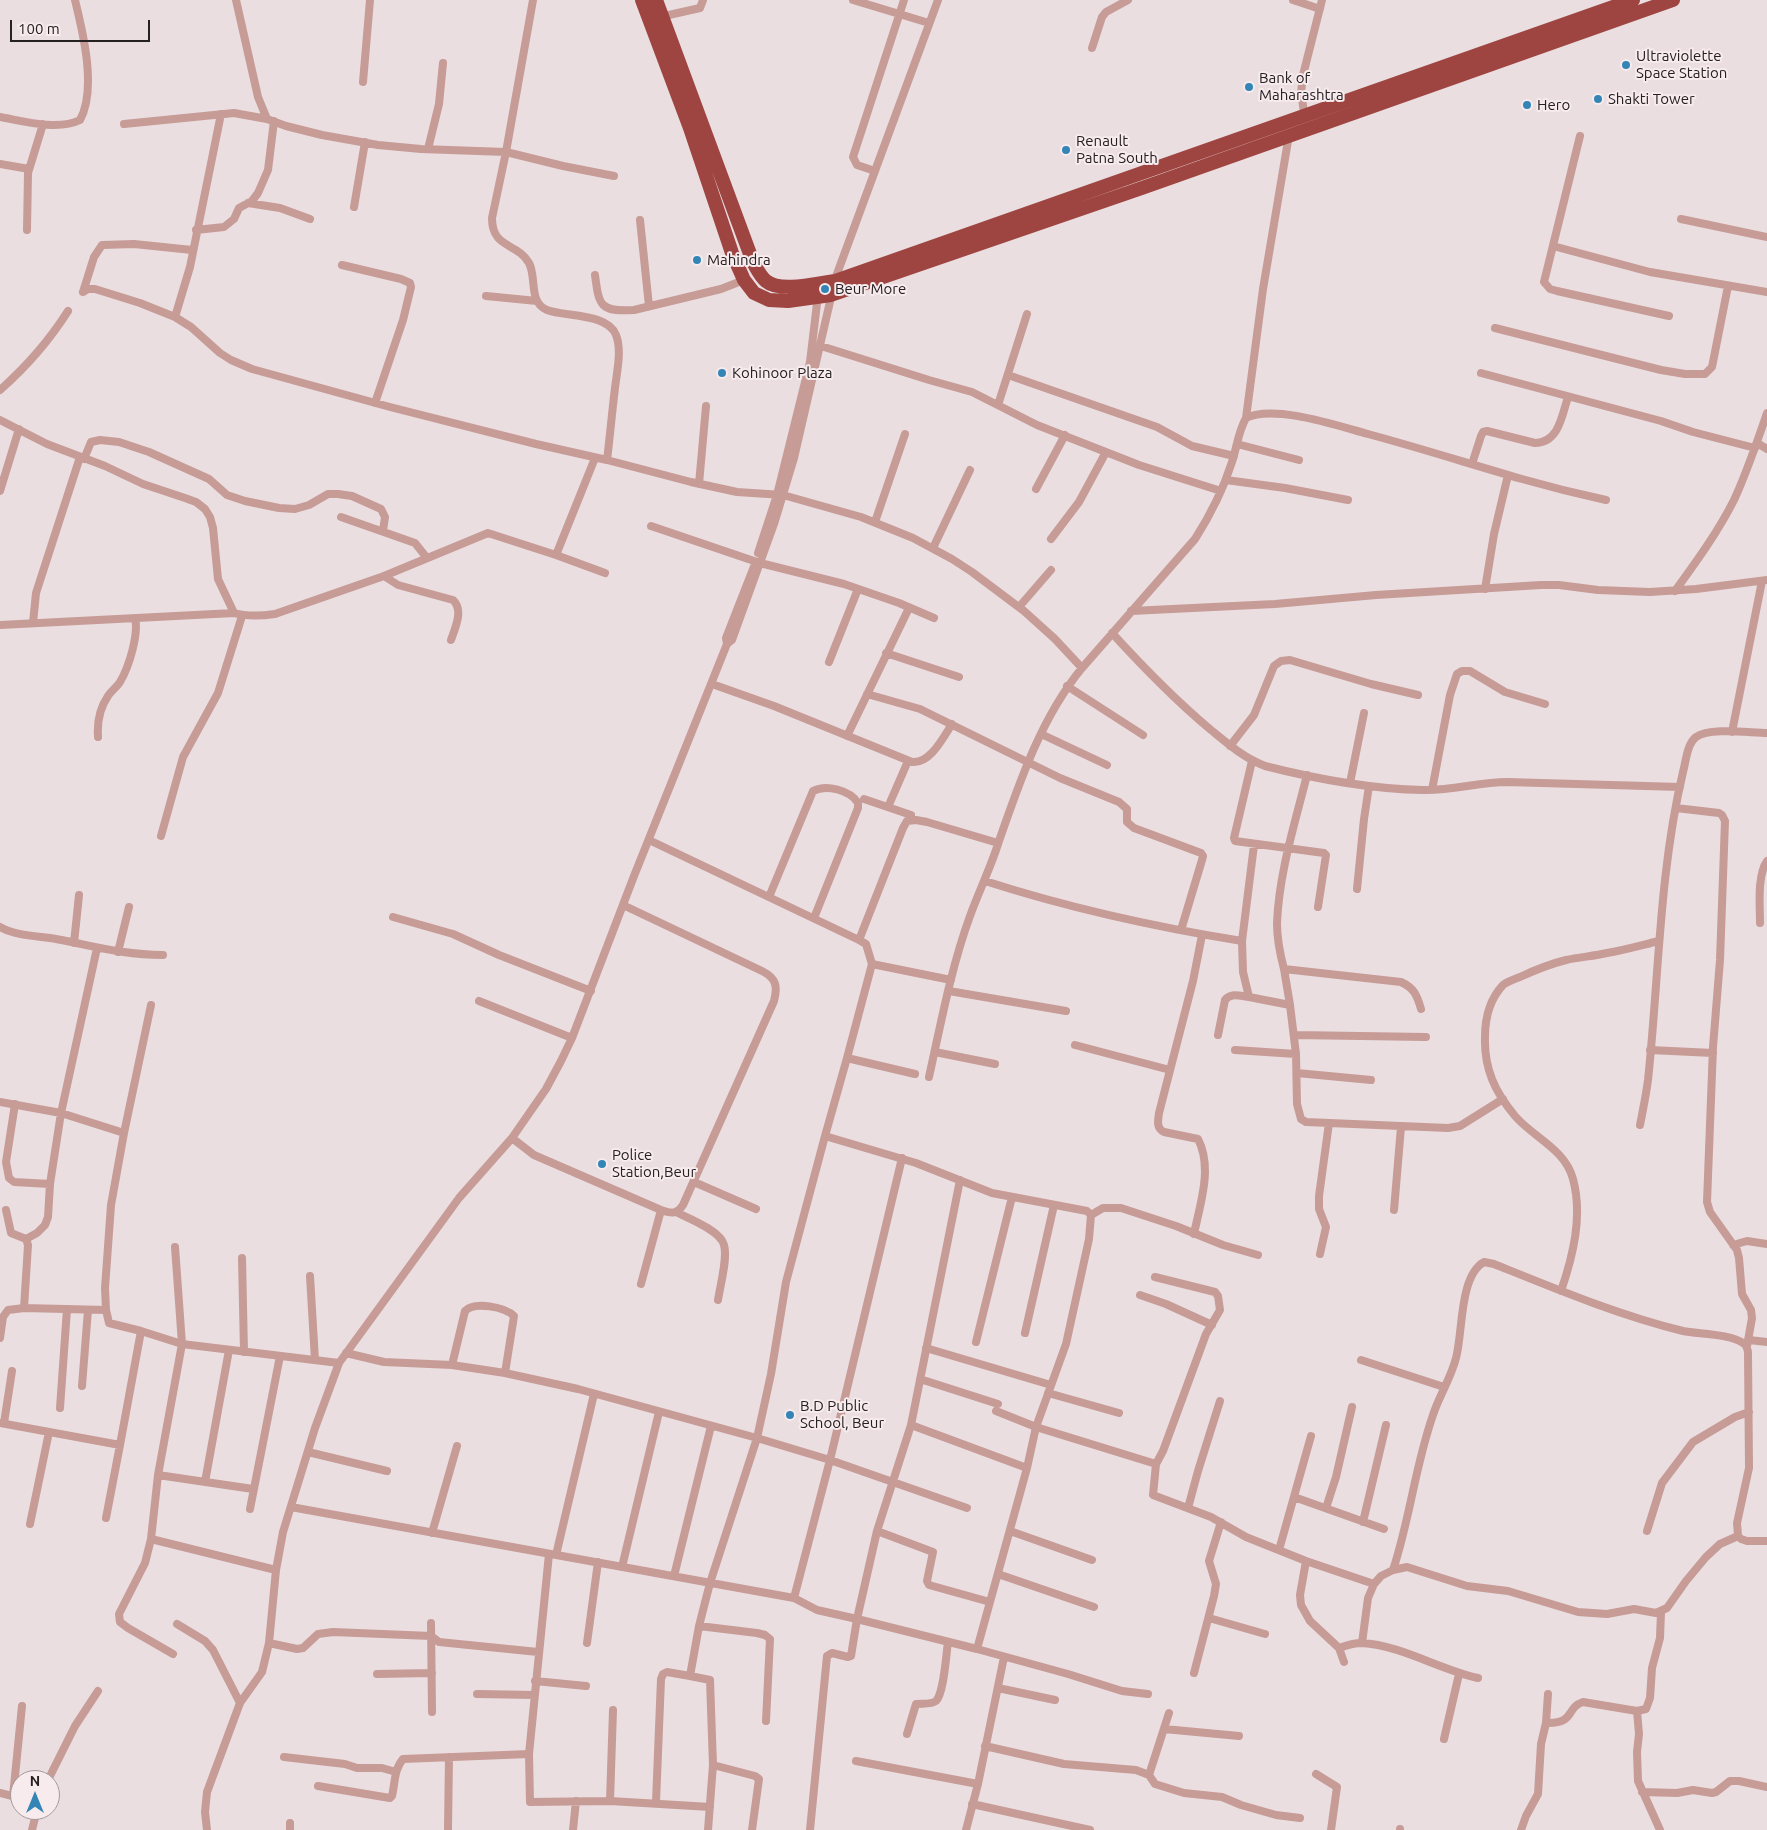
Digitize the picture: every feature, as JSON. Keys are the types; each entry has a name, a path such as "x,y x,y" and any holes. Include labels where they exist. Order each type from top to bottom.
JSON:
{"highway":[{"path":"642,0 656,19 753,262 760,274 768,283 781,286 799,286 823,292"},
{"path":"656,0 656,19 732,253 744,280 754,293 769,300 788,301 823,292 1306,122 1673,0"},
{"path":"823,292 835,281 1289,135 1306,122 1633,0"}],"street":[{"path":"0,117 43,124 73,124 80,120 83,115 88,78 85,42 75,0"},
{"path":"196,230 224,227 234,219 240,208 258,193 265,178 270,159 270,120 258,97 236,0"},
{"path":"363,82 370,0"},
{"path":"533,0 506,152 492,218 492,227 499,240 522,255 528,262 532,270 539,306 551,311 604,322 616,333 619,353 607,460"},
{"path":"656,19 700,8 703,0"},
{"path":"853,0 929,23"},
{"path":"875,172 857,165 853,157 904,0"},
{"path":"835,281 938,0"},
{"path":"1092,48 1102,17 1106,12 1128,0"},
{"path":"1293,0 1320,9"},
{"path":"1306,122 1301,93 1302,75 1322,0"},
{"path":"428,149 440,96 443,63"},
{"path":"124,124 234,113 270,120 313,133 365,142 428,149 506,152 614,176"},
{"path":"175,317 187,279 221,114"},
{"path":"27,230 29,168 43,124"},
{"path":"929,1077 949,990 970,916 1041,734 1067,686 1131,610 1195,539 1222,491 1242,425 1246,418 1263,289 1289,135"},
{"path":"1580,136 1544,282 1550,289 1669,316"},
{"path":"354,207 365,142"},
{"path":"0,164 29,168"},
{"path":"248,203 280,208 310,219"},
{"path":"1681,219 1767,236"},
{"path":"640,220 649,306"},
{"path":"192,250 134,244 102,245 94,257 83,292 88,289 103,291 152,307 175,317 191,327 220,353 242,365 375,403 536,444 699,484 738,492 780,495 832,508 875,522 932,548 972,572 1019,607 1082,668"},
{"path":"1553,246 1650,272 1767,292"},
{"path":"342,265 401,279 410,283 411,287 403,320 375,403"},
{"path":"595,274 600,302 605,306 623,311 721,289 744,280"},
{"path":"1495,328 1661,370 1685,374 1705,374 1712,367 1728,286"},
{"path":"207,1830 205,1812 207,1792 240,1703 262,1672 269,1643 276,1570 283,1532 339,1363 459,1198 512,1138 546,1089 572,1038 623,905 728,644 726,638 758,563 803,422 821,346 823,292"},
{"path":"780,495 810,362 823,292"},
{"path":"486,296 537,301"},
{"path":"0,390 20,373 40,350 68,311"},
{"path":"998,405 1027,314"},
{"path":"821,346 972,392 1037,425 1139,465 1222,491"},
{"path":"1481,374 1767,449"},
{"path":"1008,375 1156,427 1192,446 1234,456"},
{"path":"1472,464 1483,432 1487,431 1534,443 1541,443 1552,437 1556,432 1568,397"},
{"path":"699,484 706,406"},
{"path":"1675,591 1734,500 1756,446 1767,412"},
{"path":"1246,418 1259,414 1296,416 1419,448 1508,475 1606,500"},
{"path":"0,420 143,484 196,502 205,509 210,518 213,528 218,579 238,615 218,693 184,757 161,836"},
{"path":"0,490 19,429"},
{"path":"875,522 906,434"},
{"path":"1036,489 1065,435"},
{"path":"33,623 36,593 82,458 91,442 100,440 119,442 150,452 202,475 231,497 279,508 303,508 328,494 344,494 381,509 385,516 383,531"},
{"path":"1237,444 1299,460"},
{"path":"1051,539 1079,502 1106,452"},
{"path":"556,555 595,458"},
{"path":"932,548 970,470"},
{"path":"1485,589 1494,534 1508,475"},
{"path":"1226,480 1285,488 1348,500"},
{"path":"341,517 415,543 427,558"},
{"path":"650,526 758,563 858,589 934,618"},
{"path":"0,625 135,618 238,615 253,617 275,614 384,576 488,533 605,572"},
{"path":"1019,607 1050,570"},
{"path":"384,576 398,585 454,600 459,610 451,640"},
{"path":"1131,610 1274,604 1376,595 1559,586 1598,590 1675,591 1764,581 1732,732"},
{"path":"829,662 858,589"},
{"path":"847,736 909,608"},
{"path":"98,737 101,709 108,695 120,682 133,647 138,628 135,618"},
{"path":"1112,633 1162,686 1230,746 1252,761 1272,768 1369,786 1432,790 1494,782 1680,787"},
{"path":"886,653 959,677"},
{"path":"1230,746 1254,715 1274,666 1281,661 1290,660 1370,684 1418,695"},
{"path":"1432,790 1450,695 1457,674 1462,671 1470,671 1505,692 1545,704"},
{"path":"712,684 774,706 908,761 918,762 926,758 942,740 952,724"},
{"path":"1067,686 1143,735"},
{"path":"867,694 910,705 1074,784 1119,802 1127,809 1128,822 1134,828 1201,853 1203,856 1202,860 1181,930"},
{"path":"1350,783 1364,713"},
{"path":"1640,1124 1648,1082 1667,865 1680,787 1692,741 1703,734 1732,732 1767,733"},
{"path":"1041,734 1107,765"},
{"path":"888,807 908,761"},
{"path":"1252,761 1234,838 1235,841 1326,854 1318,908"},
{"path":"1307,775 1289,848 1277,924 1278,945 1284,969 1294,1035 1297,1104 1300,1119 1306,1122 1448,1128 1460,1126 1503,1099"},
{"path":"1357,889 1369,786"},
{"path":"769,896 813,791 831,788 852,796 858,803 858,808 814,918"},
{"path":"864,799 911,815"},
{"path":"1676,808 1719,814 1722,815 1725,821 1720,951 1713,1053 1708,1202 1710,1212 1733,1244 1739,1258 1742,1294 1751,1310 1752,1318 1748,1343 1749,1468 1737,1523 1738,1536 1747,1541 1767,1541"},
{"path":"859,940 907,821 927,822 998,843"},
{"path":"649,840 859,940 866,944 872,964 786,1282 757,1438 710,1583 699,1626 690,1676"},
{"path":"1249,997 1243,972 1242,941 1254,845"},
{"path":"1760,922 1763,867 1767,861"},
{"path":"985,881 1070,906 1242,941"},
{"path":"74,943 79,895"},
{"path":"512,1138 534,1155 671,1213 679,1211 694,1182 774,1000 776,986 774,979 762,971 623,905"},
{"path":"118,952 129,907"},
{"path":"393,917 453,934 499,955 591,992"},
{"path":"0,927 11,932 118,952 138,955 163,955"},
{"path":"1194,1234 1205,1177 1202,1146 1198,1139 1164,1132 1160,1130 1158,1125 1159,1113 1202,934"},
{"path":"1561,1291 1571,1260 1577,1220 1578,1202 1573,1178 1564,1161 1551,1146 1526,1127 1503,1099 1491,1079 1486,1063 1485,1048 1485,1027 1490,1004 1504,984 1535,970 1568,960 1607,954 1659,941"},
{"path":"26,1239 37,1233 45,1225 48,1218 50,1184 61,1113 96,948"},
{"path":"872,964 952,980"},
{"path":"1284,969 1401,982 1410,986 1416,993 1422,1009"},
{"path":"949,990 1066,1011"},
{"path":"1218,1035 1225,1000 1228,996 1249,997 1290,1005"},
{"path":"479,1002 572,1038"},
{"path":"151,1005 124,1133 112,1205 105,1288 106,1310 110,1323 182,1344 339,1363"},
{"path":"1294,1035 1426,1037"},
{"path":"1075,1046 1170,1070"},
{"path":"1235,1050 1296,1054"},
{"path":"1650,1050 1713,1053"},
{"path":"935,1052 995,1064"},
{"path":"847,1058 915,1074"},
{"path":"1297,1073 1371,1080"},
{"path":"0,1102 61,1113 124,1133"},
{"path":"15,1104 6,1162 9,1178 14,1182 50,1184"},
{"path":"1320,1254 1326,1227 1319,1209 1319,1196 1329,1123"},
{"path":"1394,1210 1401,1127"},
{"path":"825,1136 902,1158 992,1193 1087,1211 1091,1215"},
{"path":"794,1598 830,1460 902,1158"},
{"path":"810,1830 826,1656 832,1653 851,1656 857,1619 877,1531 911,1425 960,1180"},
{"path":"694,1182 756,1209"},
{"path":"976,1342 1012,1197"},
{"path":"1025,1333 1054,1204"},
{"path":"1091,1215 1104,1208 1120,1208 1223,1246 1258,1255"},
{"path":"6,1210 11,1233 26,1239"},
{"path":"641,1284 661,1210"},
{"path":"676,1212 702,1225 719,1237 724,1244 725,1255 718,1300"},
{"path":"977,1649 1027,1468 1036,1427 1066,1344 1089,1239 1091,1215"},
{"path":"24,1308 29,1251 26,1239"},
{"path":"1733,1244 1747,1241 1767,1244"},
{"path":"173,1654 128,1628 120,1622 119,1614 145,1563 151,1539 158,1475 182,1344 175,1247"},
{"path":"242,1258 244,1352"},
{"path":"1393,1570 1401,1545 1418,1466 1433,1415 1456,1360 1464,1300 1470,1282 1480,1264 1484,1262 1494,1264 1622,1314 1684,1331 1748,1343 1767,1342"},
{"path":"310,1276 315,1360"},
{"path":"1155,1277 1215,1292 1218,1296 1220,1310 1206,1334 1163,1451 1156,1464 1153,1495 1211,1517 1246,1537 1278,1550 1374,1584"},
{"path":"1140,1295 1212,1324"},
{"path":"452,1366 465,1311 474,1305 504,1310 514,1316 505,1373"},
{"path":"0,1338 5,1312 8,1310 24,1308 106,1310"},
{"path":"60,1408 67,1309"},
{"path":"82,1386 88,1310"},
{"path":"106,1518 141,1331"},
{"path":"926,1348 1051,1385"},
{"path":"206,1482 229,1350"},
{"path":"346,1354 384,1362 452,1366 505,1373 594,1394 757,1438 830,1460 967,1508"},
{"path":"250,1509 280,1356"},
{"path":"1361,1360 1444,1387"},
{"path":"12,1371 2,1423 120,1445"},
{"path":"920,1379 997,1408 1036,1427 1156,1464"},
{"path":"1048,1393 1119,1413"},
{"path":"594,1394 552,1554 538,1652 529,1754 530,1802 656,1802 710,1807"},
{"path":"1188,1508 1220,1401"},
{"path":"1326,1508 1336,1477 1352,1407"},
{"path":"622,1567 659,1412"},
{"path":"1648,1531 1662,1483 1692,1442 1735,1417 1749,1412"},
{"path":"911,1425 1027,1468"},
{"path":"1363,1522 1386,1425"},
{"path":"674,1576 710,1426"},
{"path":"30,1524 49,1432"},
{"path":"1278,1550 1311,1436"},
{"path":"432,1533 457,1446"},
{"path":"308,1452 387,1471"},
{"path":"158,1475 253,1490"},
{"path":"1294,1497 1384,1529"},
{"path":"291,1507 794,1598 816,1610 977,1649 1122,1691 1148,1694"},
{"path":"1194,1674 1216,1584 1209,1561 1221,1522"},
{"path":"877,1531 933,1552 927,1580 930,1585 990,1602"},
{"path":"1010,1531 1092,1560"},
{"path":"1362,1643 1368,1598 1374,1584 1381,1576 1393,1570 1407,1567 1467,1586 1508,1591 1578,1612 1607,1614 1634,1608 1656,1613 1667,1608 1706,1557 1720,1544 1738,1536"},
{"path":"151,1539 276,1570"},
{"path":"1306,1561 1300,1595 1301,1604 1310,1621 1339,1648 1344,1662"},
{"path":"587,1643 598,1562"},
{"path":"998,1574 1094,1607"},
{"path":"1546,1723 1564,1721 1583,1702 1638,1711 1646,1709 1650,1698 1652,1668 1660,1638 1661,1612"},
{"path":"1209,1618 1265,1634"},
{"path":"431,1623 432,1712"},
{"path":"177,1624 206,1641 213,1650 240,1703"},
{"path":"699,1626 757,1633 765,1635 770,1639 766,1721"},
{"path":"269,1643 297,1649 303,1648 318,1634 333,1632 431,1636 439,1642 538,1652"},
{"path":"907,1734 914,1706 921,1703 935,1702 938,1698 948,1642"},
{"path":"1339,1648 1362,1643 1387,1648 1459,1674 1478,1678"},
{"path":"966,1830 978,1784 1004,1657"},
{"path":"656,1802 662,1674 667,1672 710,1680 713,1765 708,1830"},
{"path":"376,1674 432,1673"},
{"path":"1444,1739 1459,1674"},
{"path":"536,1681 586,1686"},
{"path":"998,1688 1055,1700"},
{"path":"53,1770 75,1726 98,1691"},
{"path":"477,1694 535,1695"},
{"path":"1521,1830 1538,1794 1541,1744 1546,1723 1548,1694"},
{"path":"18,1770 22,1706"},
{"path":"610,1801 613,1710"},
{"path":"1638,1711 1638,1782 1660,1830"},
{"path":"1149,1775 1169,1712"},
{"path":"1164,1729 1239,1736"},
{"path":"986,1746 1064,1764 1136,1770 1149,1775 1155,1784 1184,1793 1222,1796 1241,1805 1276,1815 1300,1818"},
{"path":"318,1786 390,1798 396,1772 403,1759 529,1754"},
{"path":"448,1830 449,1756"},
{"path":"284,1758 345,1764 357,1768 382,1768 396,1772"},
{"path":"856,1761 978,1784"},
{"path":"713,1765 755,1776 758,1779 752,1830"},
{"path":"1316,1774 1337,1787 1331,1830"},
{"path":"1642,1792 1677,1793 1693,1790 1712,1793 1730,1781 1767,1787"},
{"path":"573,1830 576,1801"},
{"path":"972,1804 1090,1830"}],"place":[{"name":"Ultraviolette Space Station","path":"1626,65"},
{"name":"Bank of Maharashtra","path":"1249,87"},
{"name":"Shakti Tower","path":"1598,99"},
{"name":"Hero","path":"1527,105"},
{"name":"Renault Patna South","path":"1066,150"},
{"name":"Mahindra","path":"697,260"},
{"name":"Beur More","path":"825,289"},
{"name":"Kohinoor Plaza","path":"722,373"},
{"name":"Police Station,Beur","path":"602,1164"},
{"name":"B.D Public School, Beur","path":"790,1415"}]}
